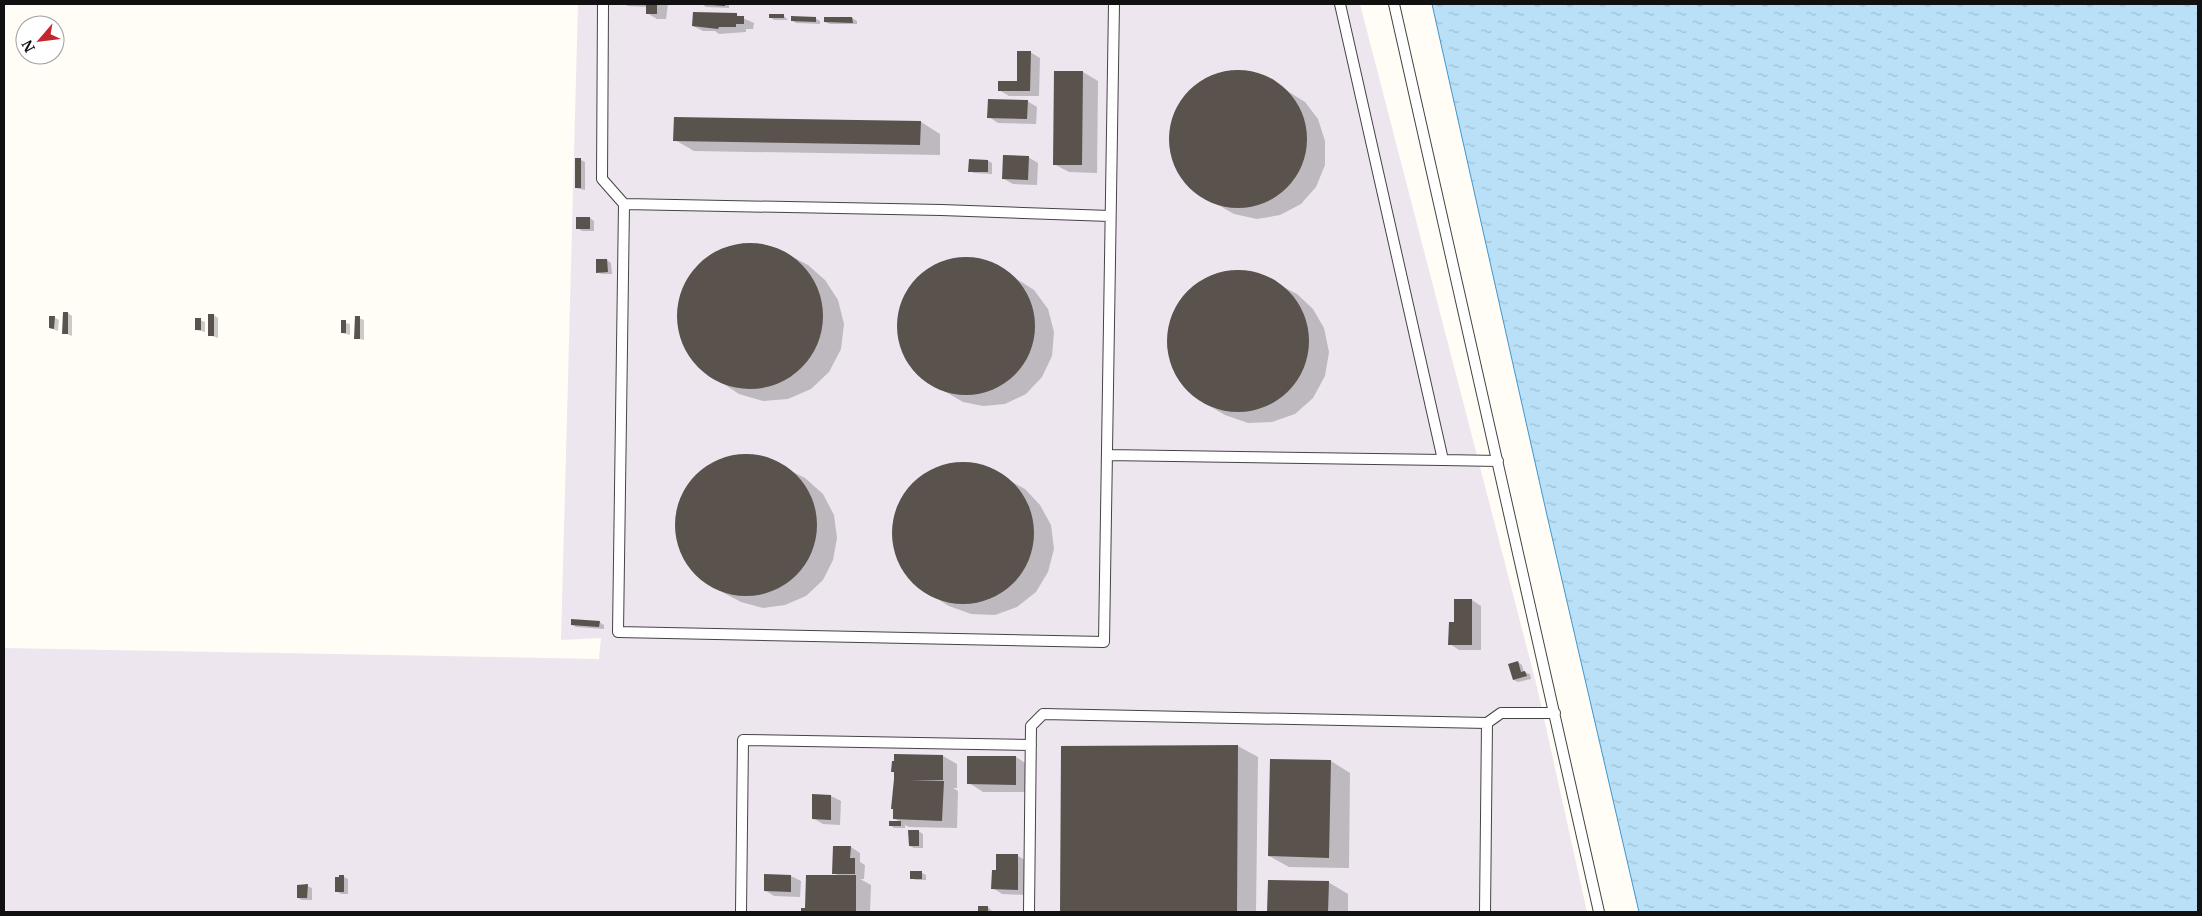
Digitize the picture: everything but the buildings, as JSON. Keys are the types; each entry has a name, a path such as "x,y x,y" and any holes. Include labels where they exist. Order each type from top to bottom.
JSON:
{"lane":[{"path":"603,4 602,179 624,204 618,632 1104,642 1114,4"},
{"path":"1340,4 1443,460"},
{"path":"1394,4 1599,912"},
{"path":"624,204 941,210 1110,216"},
{"path":"1106,455 1498,461"},
{"path":"1029,912 1031,726 1043,714 1487,723 1501,713 1555,713"},
{"path":"1485,912 1487,723"},
{"path":"741,912 743,740 1031,745"}],"shaded area":[{"path":"578,4 1360,4 1537,687 1587,912 4,912 4,648 599,659 601,638 561,640"}],"water":[{"path":"1432,4 2198,4 2198,912 1639,912 1546,511"}]}
